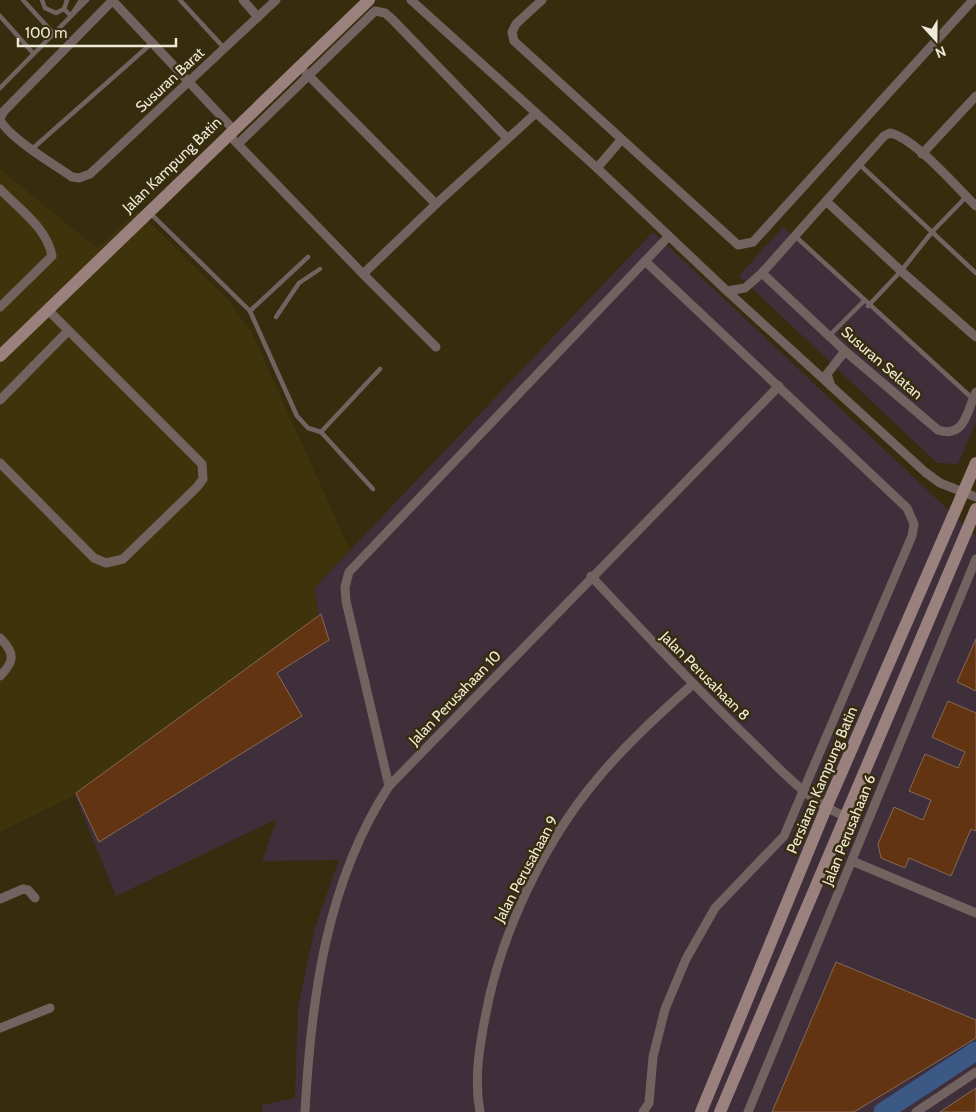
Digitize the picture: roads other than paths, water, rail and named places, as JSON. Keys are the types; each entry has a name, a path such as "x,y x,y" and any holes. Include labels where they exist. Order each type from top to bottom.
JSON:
{"street":[{"path":"32,149 1,121 4,111 113,0 188,82 231,132 238,144 436,348"},
{"path":"243,0 258,17"},
{"name":"Susuran Barat","path":"32,149 72,177 80,178 90,174 276,0"},
{"name":"Jalan Kampung Batin","path":"0,356 231,132 305,72 369,0"},
{"path":"411,0 597,168 668,237 925,472 940,483 970,494"},
{"path":"542,0 516,24 512,32 514,41 738,245 747,245 753,242 973,0"},
{"path":"238,144 305,72 375,11 385,13 507,138"},
{"path":"305,72 436,204"},
{"path":"922,154 976,96"},
{"path":"363,274 436,204 536,113"},
{"path":"727,291 746,288 762,273 884,136 890,133 898,134 922,154 976,206"},
{"path":"597,168 621,140"},
{"path":"0,189 45,235 50,245 52,256 0,306"},
{"path":"826,201 976,337"},
{"path":"389,786 346,601 345,587 350,572 496,415 668,237"},
{"path":"643,1112 649,1103 653,1057 665,1010 686,959 715,908 784,836 912,536 914,524 907,508 645,261"},
{"name":"Susuran Selatan","path":"762,273 845,351 938,430 948,433 960,428 974,396"},
{"path":"0,463 94,558 106,563 123,559 203,479 202,464 48,310"},
{"path":"0,400 68,331"},
{"path":"831,386 827,374 845,351"},
{"name":"Jalan Perusahaan 10","path":"305,1112 309,1038 319,970 350,860 371,814 389,786 591,576 778,386"},
{"name":"Persiaran Kampung Batin","path":"701,1112 826,808 970,494 976,463"},
{"path":"720,1112 844,816 976,509"},
{"name":"Jalan Perusahaan 6","path":"748,1112 976,559"},
{"name":"Jalan Perusahaan 8","path":"591,576 692,685 803,791 826,808 844,816"},
{"path":"0,638 8,646 12,656 10,666 0,676"},
{"name":"Jalan Perusahaan 9","path":"480,1112 478,1099 479,1052 491,984 509,929 564,825 598,778 650,722 692,685"},
{"path":"852,861 976,913"},
{"path":"0,899 22,889 28,890 35,898"},
{"path":"0,1028 50,1008"},
{"path":"916,1112 976,1072"}],"lane":[{"path":"23,0 53,33"},
{"path":"42,0 45,8 52,13 64,9"},
{"path":"64,9 67,0"},
{"path":"71,16 81,0"},
{"path":"0,88 87,0"},
{"path":"180,0 224,49"},
{"path":"64,9 71,16"},
{"path":"0,16 34,53"},
{"path":"32,149 153,42"},
{"path":"859,164 976,273"},
{"path":"868,306 901,271 932,232 966,197"},
{"path":"148,211 250,311 296,416 308,428 321,432 373,489"},
{"path":"794,236 868,306 974,396"},
{"path":"250,311 308,257"},
{"path":"276,317 299,284 320,269"},
{"path":"292,272 299,284"},
{"path":"829,336 864,302"},
{"path":"321,432 380,369"}],"waterway":[{"path":"883,1112 976,1051"}]}
